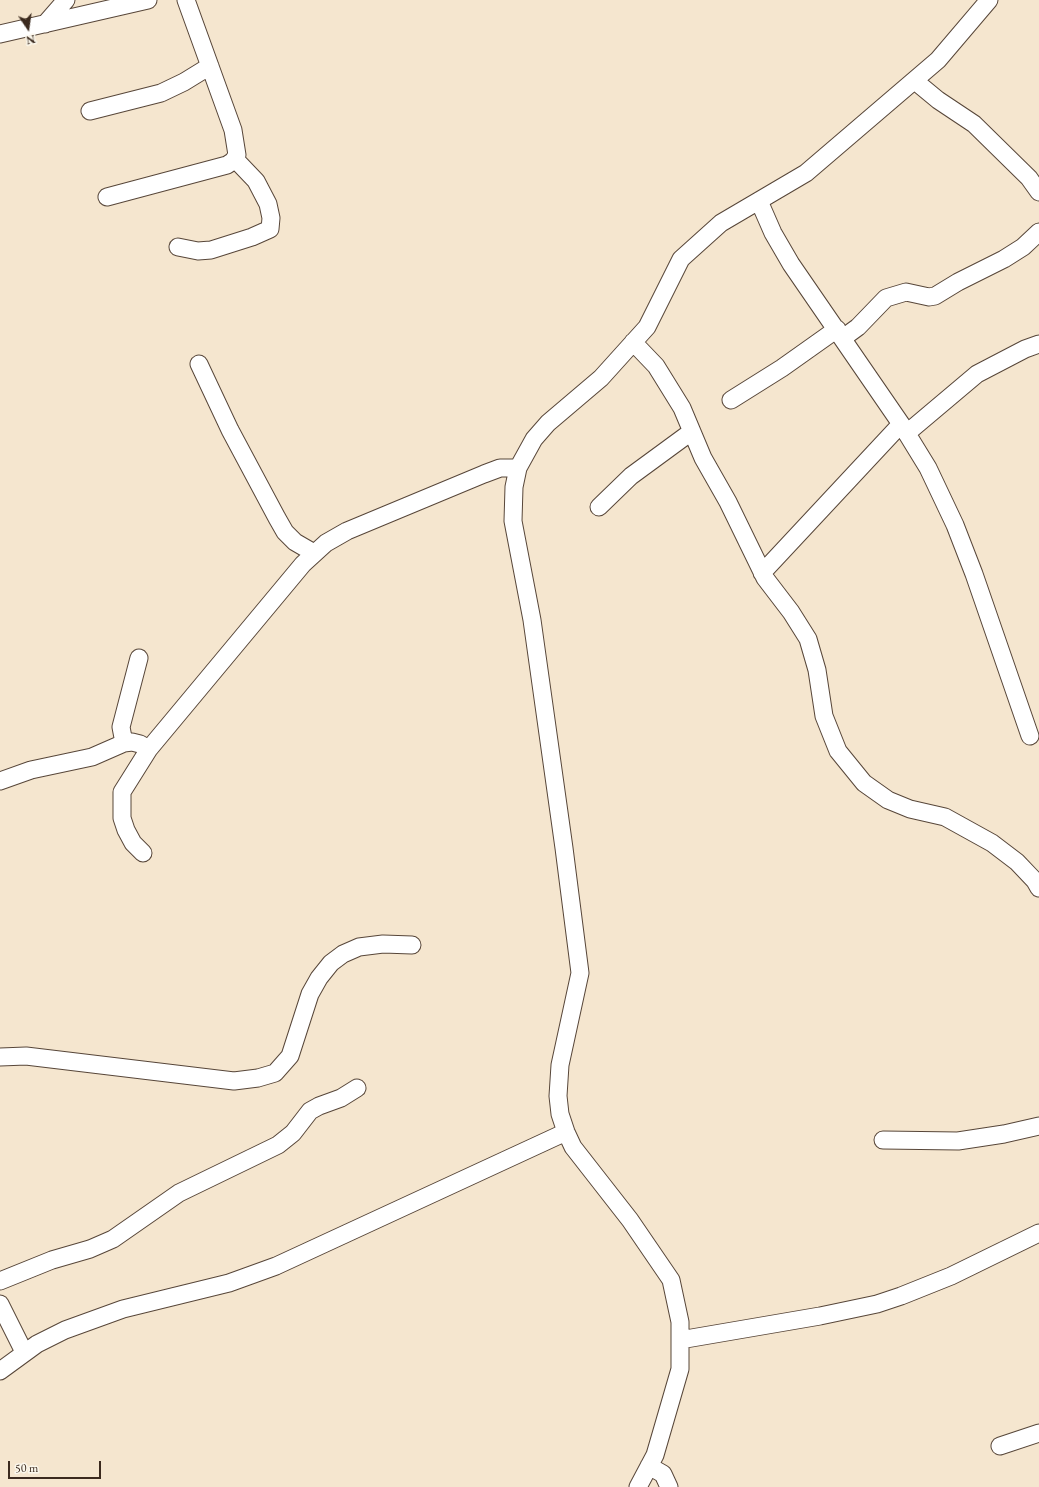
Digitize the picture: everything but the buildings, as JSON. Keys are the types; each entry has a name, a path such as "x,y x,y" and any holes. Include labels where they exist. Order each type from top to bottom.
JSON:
{"street":[{"path":"45,24 66,0"},
{"path":"0,34 148,0"},
{"path":"107,197 227,165 235,158 237,150 233,130 186,0"},
{"path":"638,1487 655,1455 680,1369 680,1322 671,1280 630,1220 573,1147 560,1114 558,1096 560,1065 580,973 532,620 513,521 514,487 518,468 528,450 548,423 601,378 647,327 681,259 722,224 806,173 938,60 989,0"},
{"path":"90,111 160,93 184,82 210,66"},
{"path":"915,80 938,100 974,124 1029,178 1039,192"},
{"path":"178,247 211,250 252,237 270,229 271,218 268,204 256,181 235,158"},
{"path":"759,201 773,233 791,264 904,428 928,468 955,525 974,574 1030,736"},
{"path":"732,400 782,368 840,334 858,327 886,298 906,292 929,297 935,296 958,282 1004,259 1023,247 1039,232"},
{"path":"633,342 656,366 682,408 702,458 728,502 762,573 808,639 817,670 824,716 831,739 838,751 864,783 888,800 910,809 945,817 992,843 1017,862 1035,881 1039,888"},
{"path":"762,573 904,428 977,374 1025,349 1039,344"},
{"path":"199,364 230,430 285,532 295,542 314,553"},
{"path":"599,507 631,476 691,432"},
{"path":"143,853 133,843 126,830 122,818 122,792 149,750 251,625 314,553 347,531 500,468 518,468"},
{"path":"124,743 121,727 139,658"},
{"path":"0,781 31,770 92,757 124,743 132,742 140,744 149,750"},
{"path":"0,1057 9,1055 26,1056 234,1081 258,1078 275,1073 290,1056 310,994 318,978 331,963 343,954 359,947 383,944 412,945"},
{"path":"0,1281 52,1260 90,1249 113,1239 179,1193 278,1145 293,1133 310,1111 341,1098 357,1088"},
{"path":"883,1140 958,1141 1004,1134 1039,1126"},
{"path":"0,1371 24,1352 65,1330 123,1309 229,1283 276,1266 566,1132"},
{"path":"680,1340 820,1316 877,1304 951,1276 1039,1233"},
{"path":"0,1304 24,1352"},
{"path":"1000,1446 1039,1433"},
{"path":"649,1466 663,1474 669,1487"}]}
